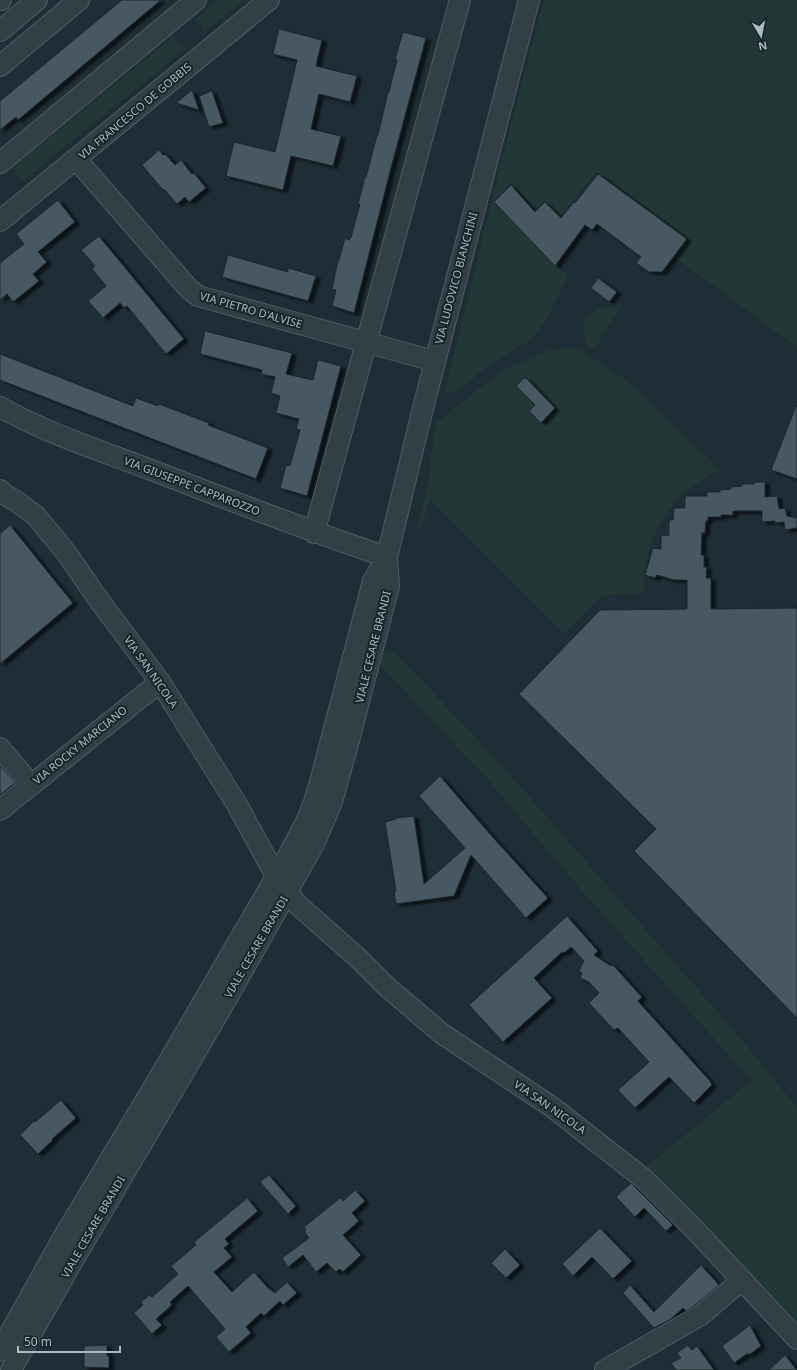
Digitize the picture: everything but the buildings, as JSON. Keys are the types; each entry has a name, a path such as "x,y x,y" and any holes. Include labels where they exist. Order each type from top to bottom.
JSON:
{"street":[{"path":"0,31 37,0"},
{"path":"0,66 79,0"},
{"path":"0,163 196,0"},
{"name":"VIA FRANCESCO DE GOBBIS","path":"0,221 269,0"},
{"path":"314,533 460,0"},
{"name":"VIA LUDOVICO BIANCHINI","path":"387,557 434,361 529,0"},
{"name":"VIA PIETRO D'ALVISE","path":"76,159 189,289 198,296 434,361"},
{"name":"VIA GIUSEPPE CAPPAROZZO","path":"0,407 25,421 314,533 387,557"},
{"name":"VIA SAN NICOLA","path":"1,493 16,501 35,515 65,551 101,603 160,682 236,803 276,876 287,892 298,904 359,959 387,987 441,1033 552,1107 644,1179 696,1231 797,1340"},
{"name":"VIALE CESARE BRANDI","path":"0,1351 64,1236 155,1085 306,822 314,802 373,581 387,557"},
{"name":"VIALE CESARE BRANDI","path":"11,1370 86,1238 218,1014 315,842 325,820 335,790 389,586 387,557"},
{"name":"VIA ROCKY MARCIANO","path":"0,810 160,682"},
{"path":"0,748 31,785"},
{"path":"605,1370 701,1314 742,1280"}],"green space":[{"path":"218,0 244,0 205,31 195,19"},
{"path":"544,0 797,0 797,347 674,257 688,238 597,172 560,216 545,200 535,210 511,183 494,201 555,266 568,275 548,317 531,340 493,362 458,391 444,394 502,159"},
{"path":"174,36 185,49 23,181 12,168"},
{"path":"623,304 593,351 590,348 585,336 585,319 597,309"},
{"path":"570,347 587,354 628,381 720,470 700,481 681,495 663,519 649,549 645,570 645,593 609,595 598,599 565,634 430,499 421,529 416,527 427,490 436,423 506,368 547,351"},
{"path":"384,650 397,654 504,768 743,1041 797,1108 797,1324 703,1222 647,1166 751,1081 582,891 491,783 380,665"}]}
